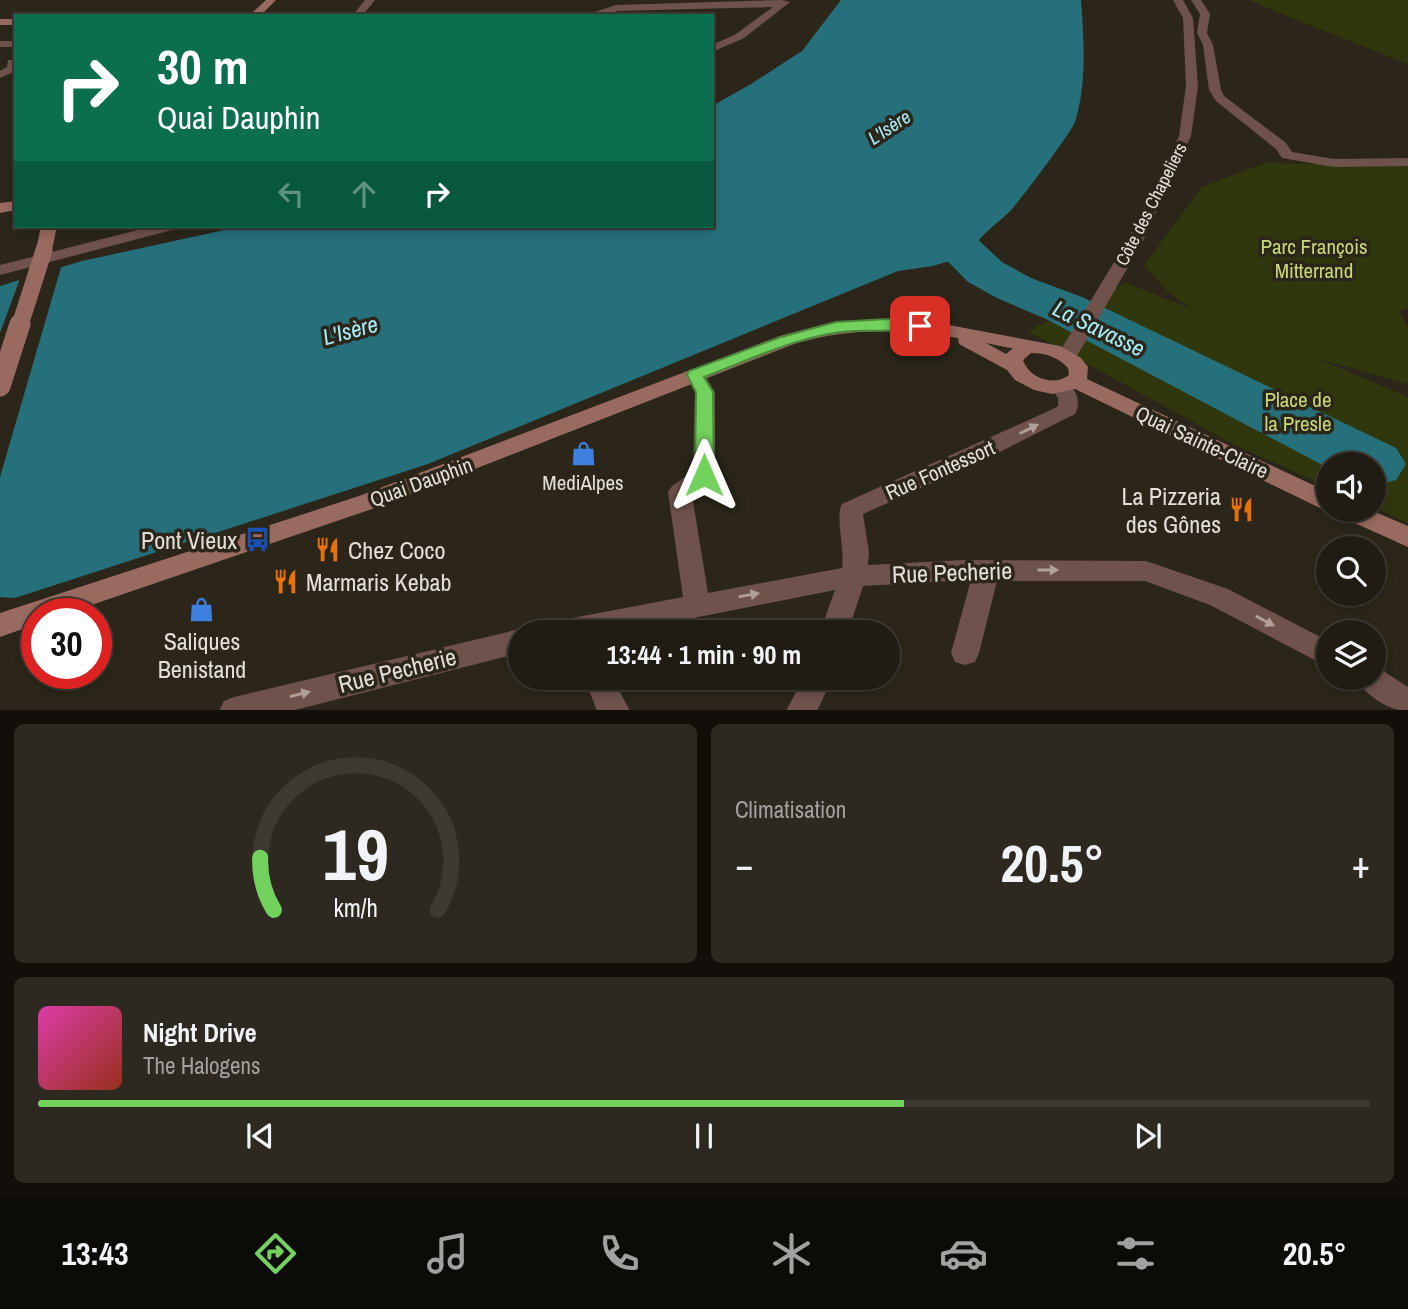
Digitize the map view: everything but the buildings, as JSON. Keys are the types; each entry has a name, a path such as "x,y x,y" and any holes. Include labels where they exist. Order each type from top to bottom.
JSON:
{"main road":[{"path":"258,14 271,0"},
{"path":"0,386 49,228"},
{"name":"Quai Dauphin","path":"0,625 366,502 787,340 836,327 888,324 946,331 1057,351 1068,356"},
{"name":"Quai Sainte-Claire","path":"946,331 1013,365 1030,381 1068,384 1316,497"},
{"path":"1013,365 1017,352 1034,347"},
{"path":"1068,356 1078,367 1079,377 1068,384"},
{"path":"1374,522 1408,537"}],"street":[{"path":"359,14 370,0"},
{"name":"Côte des Chapeliers","path":"1068,356 1135,242 1185,136 1192,86 1188,18 1178,0"},
{"path":"1196,0 1205,14 1202,33 1208,45 1215,90 1220,98 1280,146 1287,155 1334,163 1408,162"},
{"path":"609,5 785,2"},
{"path":"714,47 740,36 785,2"},
{"path":"0,270 164,228"},
{"path":"695,375 705,392 704,475 680,492 697,605"},
{"name":"Rue Fontessort","path":"853,576 857,552 850,510 1060,414 1068,409 1068,384"},
{"path":"965,653 984,584 983,570"},
{"name":"Rue Pecherie","path":"624,620 853,576 983,570 1146,571 1219,597 1316,649"},
{"path":"838,620 853,576"},
{"name":"Rue Pecherie","path":"248,709 508,644"},
{"path":"1386,689 1408,705"},
{"path":"603,690 607,701 615,710"},
{"path":"801,710 812,690"}],"green space":[{"path":"1249,0 1408,0 1408,64 1270,9"},
{"path":"1265,163 1408,165 1408,308 1399,311 1408,328 1408,384 1316,358 1408,397 1408,523 1386,513 1386,452 1316,452 1316,482 1233,444 1028,331 1126,283 1192,309 1168,292 1144,265 1202,187"}],"water":[{"name":"L'Isère","path":"841,0 1081,0 1083,77 1075,122 1017,203 983,235 969,255 933,266 898,271 428,464 15,598 0,597 0,286 82,261 234,228 714,228 714,105 802,51"}],"pier":[{"path":"62,264 0,477 0,333 21,276"}],"waterway":[{"name":"La Savasse","path":"915,204 985,272 1014,288 1064,308 1350,452"}],"place":[{"name":"MediAlpes","path":"583,453"},
{"name":"La Pizzeria des Gônes","path":"1241,510"},
{"name":"Pont Vieux","path":"257,540"},
{"name":"Chez Coco","path":"328,550"},
{"name":"Marmaris Kebab","path":"286,582"},
{"name":"Saliques Benistand","path":"202,610"}],"route":[{"path":"704,475 705,392 695,375 787,340 836,327 888,324 920,326"}],"park label":[{"name":"Parc François Mitterrand","path":"1314,258"},
{"name":"Place de la Presle","path":"1298,411"}]}
